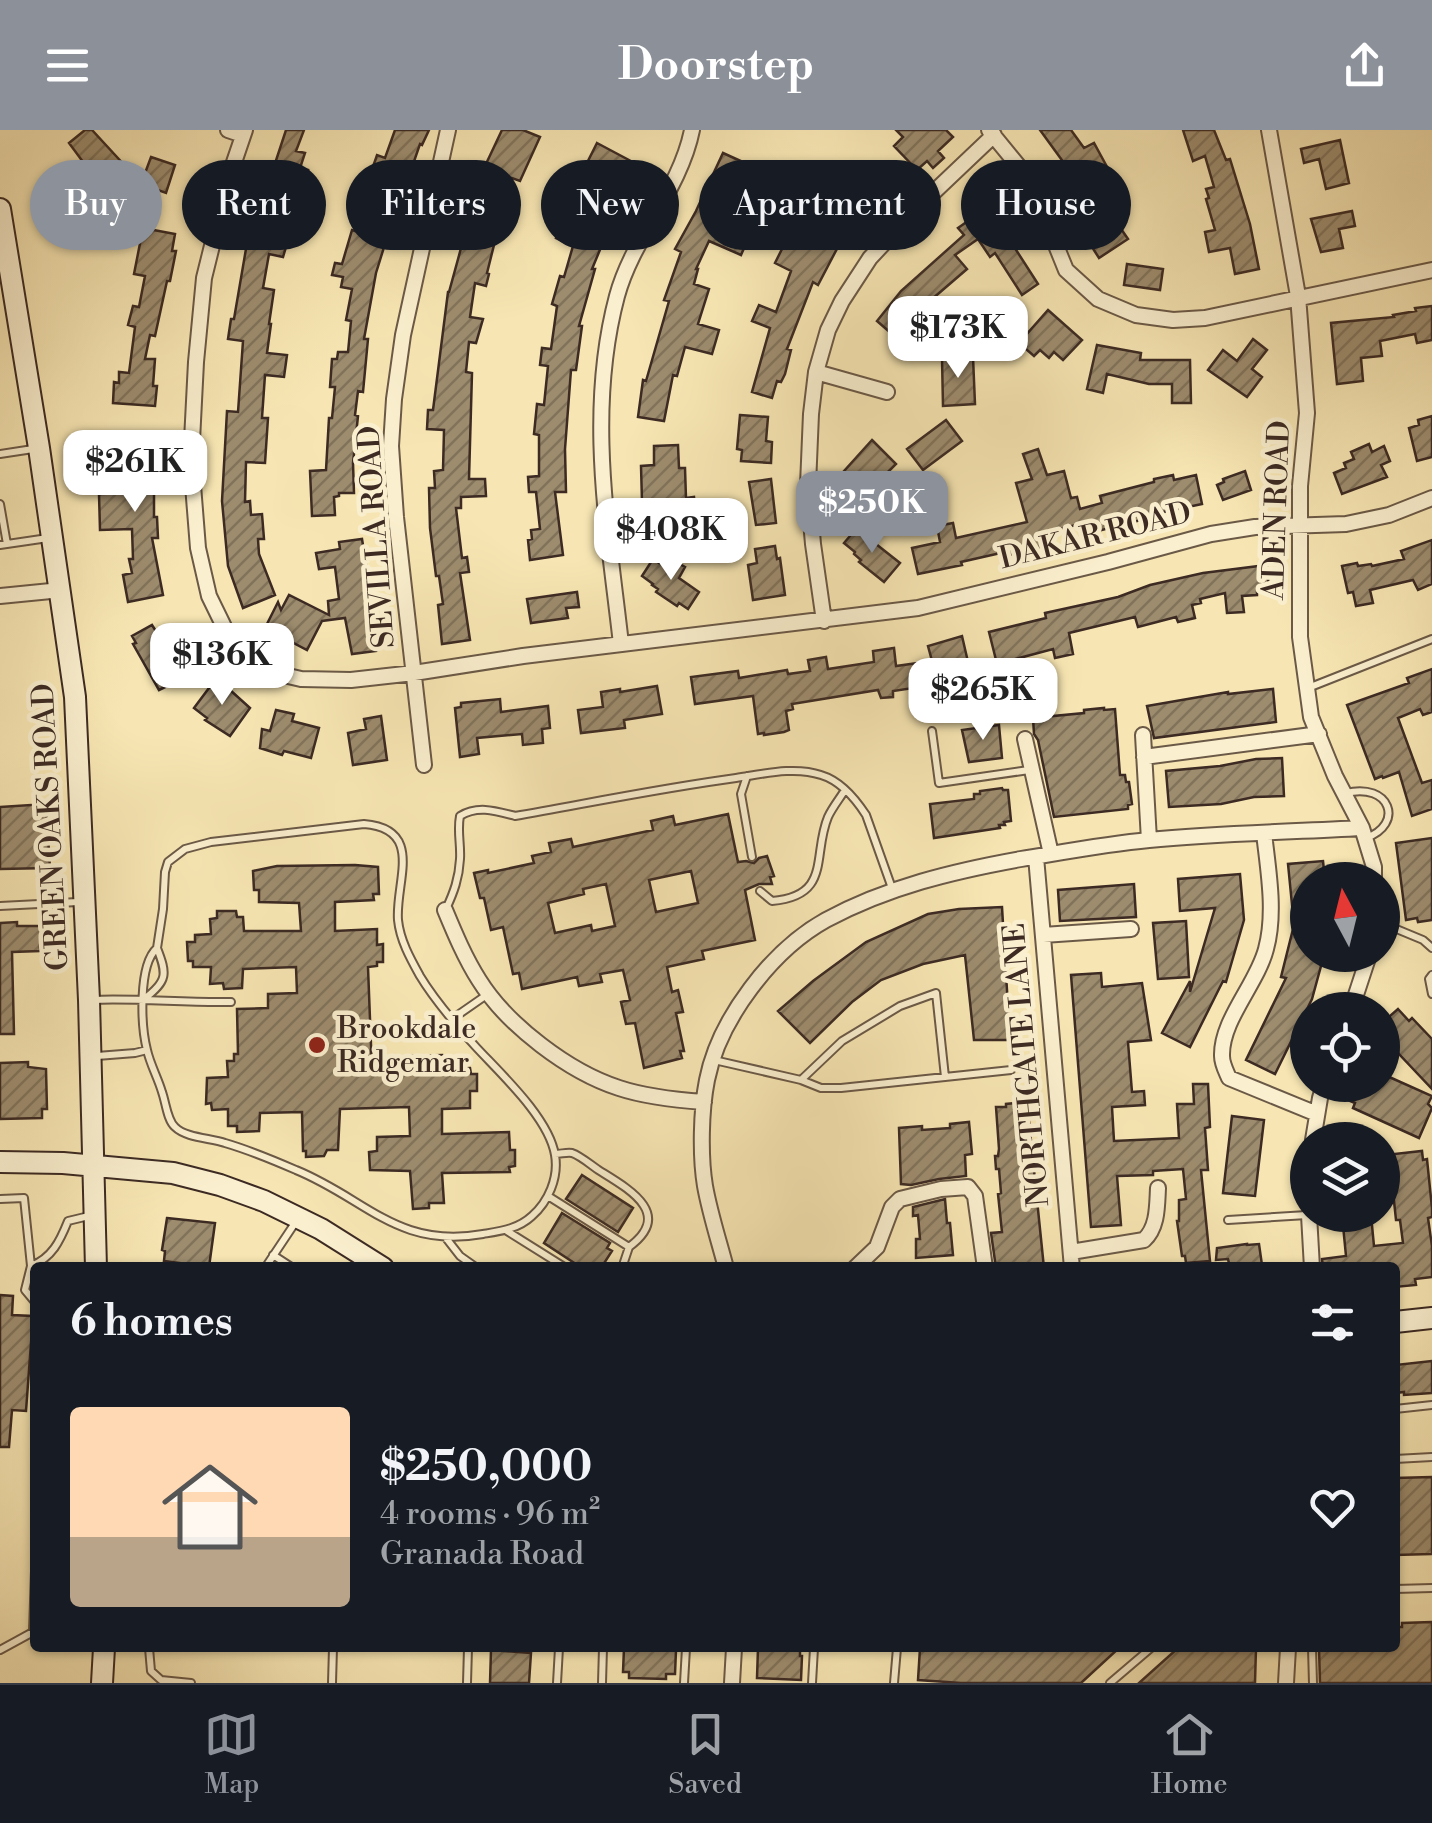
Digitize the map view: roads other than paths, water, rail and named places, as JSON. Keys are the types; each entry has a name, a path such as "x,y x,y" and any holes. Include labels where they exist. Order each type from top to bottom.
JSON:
{"main road":[{"name":"GREEN OAKS ROAD","path":"0,209 75,698 96,1262"},
{"path":"0,1162 63,1162 173,1173 264,1201 373,1262"},
{"path":"1400,1321 1432,1318"},
{"path":"102,1683 104,1652"},
{"path":"104,1652 117,1683"}],"street":[{"name":"SEVILLA ROAD","path":"424,765 391,446 402,336 448,130"},
{"path":"620,644 601,470 599,418 608,342 624,277 683,164 692,130"},
{"name":"ADEN ROAD","path":"1269,130 1298,296 1307,413 1300,486 1300,637 1312,716 1372,862"},
{"name":"DAKAR ROAD","path":"239,132 204,278 192,460 198,548 209,596 229,637 271,672 301,679 352,680 918,608 1211,534 1346,524 1432,498"},
{"path":"824,621 808,485 810,414 816,372 835,315 870,258 991,132 1029,180 1066,270 1098,299 1136,316 1204,318 1432,270"},
{"path":"816,372 888,392"},
{"path":"0,596 60,590"},
{"path":"1144,758 1319,734"},
{"path":"1143,735 1150,840"},
{"name":"NORTHGATE LANE","path":"1025,739 1043,856 1042,934 1071,1260"},
{"path":"1264,833 1270,930 1256,975 1224,1036 1222,1060 1229,1078 1316,1114"},
{"path":"724,1262 705,1184 707,1079 717,1046 739,1003 757,979 804,934 876,896 981,866 1150,840 1264,833 1363,833"},
{"path":"446,910 480,983 522,1030 554,1055 619,1088 704,1102"},
{"path":"1042,934 1131,929"},
{"path":"1315,1122 1319,1102"},
{"path":"861,1262 877,1247 892,1207 900,1199 968,1187 975,1196 984,1262"},
{"path":"1071,1260 1144,1240 1152,1233 1156,1219 1158,1188"},
{"path":"1309,1232 1312,1262"},
{"path":"732,1683 734,1652"},
{"path":"1286,1683 1288,1652"}],"lane":[{"path":"0,454 39,448"},
{"path":"0,504 3,545 52,537"},
{"path":"1308,688 1432,639"},
{"path":"932,731 939,784 1032,770"},
{"path":"446,910 457,885 460,816 469,810 490,809 515,816 677,786 805,771 834,780 866,815 893,891"},
{"path":"747,776 740,794 752,857"},
{"path":"760,892 772,900 781,900 806,890 817,876 828,816 845,790"},
{"path":"1345,793 1369,790 1382,797 1387,807 1388,819 1378,834 1363,833"},
{"path":"143,999 160,987 165,970 157,948 164,909 164,872 168,862 185,849 211,842 376,824 394,834 403,851 398,912 404,944 428,989 524,1100 546,1132 556,1154 556,1171 548,1196 525,1223 507,1230 434,1238 389,1222 297,1170 176,1128 171,1124 147,1050 143,999 147,964 157,948"},
{"path":"0,906 85,902"},
{"path":"1400,931 1432,948"},
{"path":"1432,975 1432,994"},
{"path":"452,1019 490,993"},
{"path":"801,1080 842,1042 900,1006 936,993 945,1077"},
{"path":"89,1000 231,1002"},
{"path":"90,1056 147,1050"},
{"path":"713,1060 820,1088 1011,1070"},
{"path":"556,1154 572,1154 627,1188 645,1205 648,1213 644,1234 630,1247 624,1262"},
{"path":"548,1196 630,1247"},
{"path":"0,1199 24,1198 32,1262"},
{"path":"41,1262 60,1240 68,1221 94,1215"},
{"path":"1228,1220 1290,1216"},
{"path":"269,1262 298,1218"},
{"path":"507,1230 557,1262"},
{"path":"445,1237 468,1262"},
{"path":"273,1256 283,1262"},
{"path":"1400,1408 1432,1405"},
{"path":"1400,1459 1432,1456"},
{"path":"1400,1589 1432,1588"},
{"path":"0,1650 30,1633"},
{"path":"149,1652 151,1670 161,1680 191,1683"},
{"path":"332,1683 334,1652"},
{"path":"466,1683 468,1652"},
{"path":"557,1683 559,1652"},
{"path":"602,1683 603,1652"},
{"path":"684,1683 686,1652"},
{"path":"812,1683 814,1652"},
{"path":"894,1683 896,1652"},
{"path":"1110,1683 1146,1652"},
{"path":"1312,1652 1313,1683"}],"place":[{"name":"Brookdale Ridgemar","path":"317,1045"}]}
